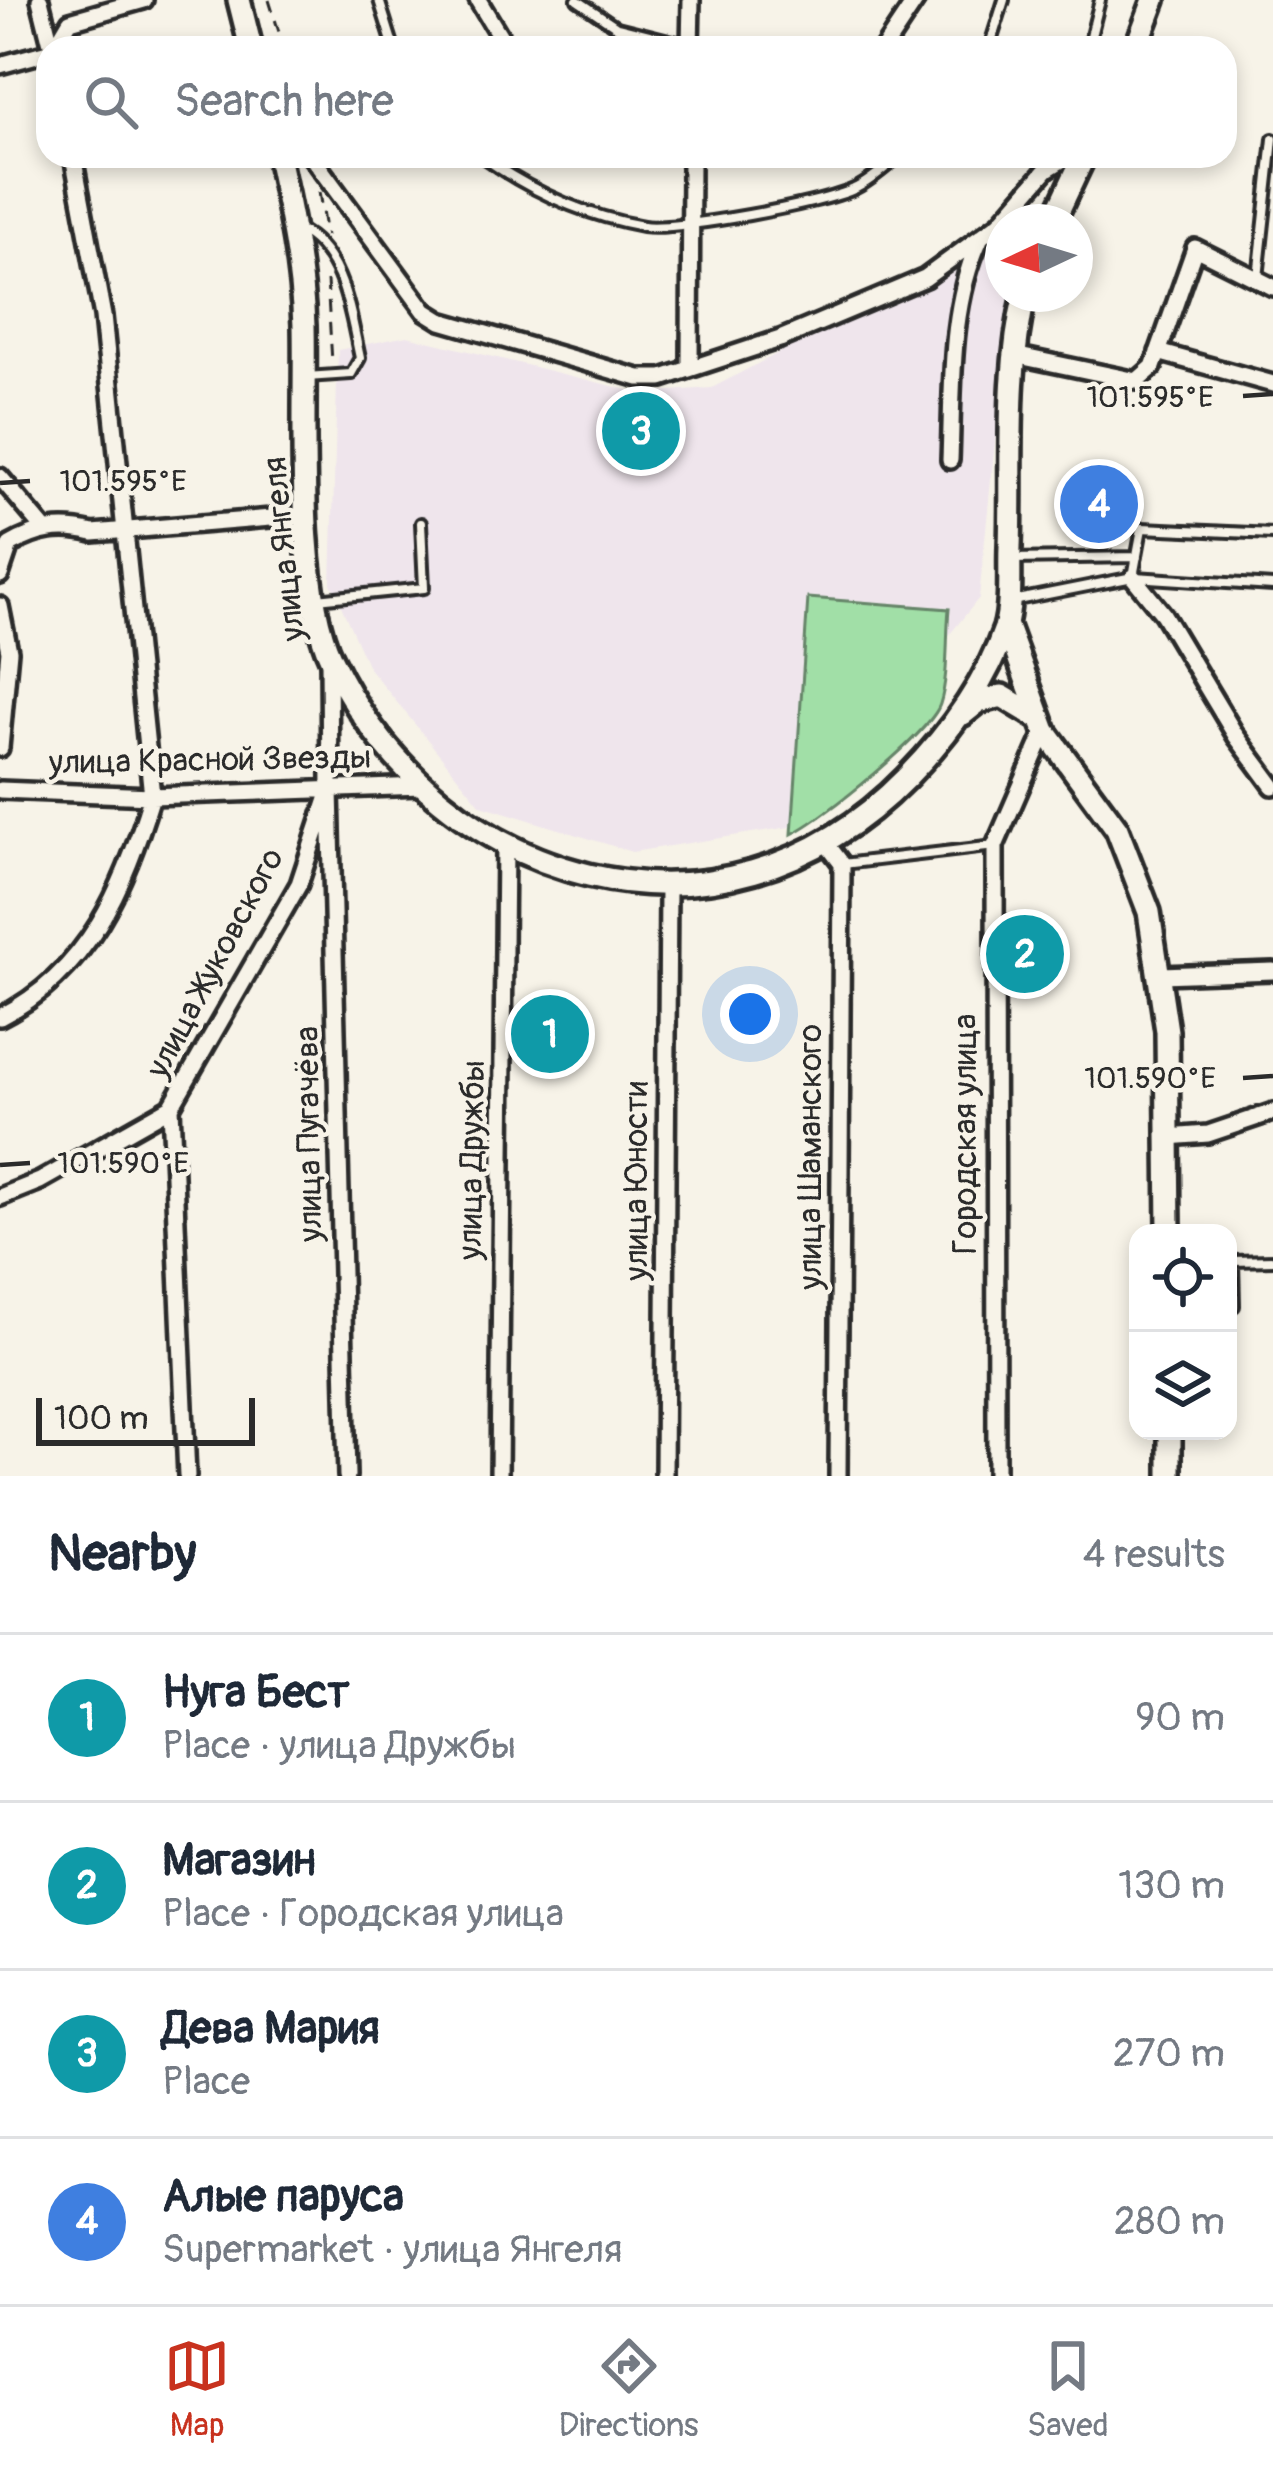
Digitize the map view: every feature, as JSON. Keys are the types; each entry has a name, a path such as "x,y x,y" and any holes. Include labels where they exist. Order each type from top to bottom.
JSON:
{"street":[{"path":"40,0 49,36"},
{"path":"60,36 70,21 144,0"},
{"path":"239,0 248,36"},
{"path":"478,0 500,36"},
{"path":"690,36 691,0"},
{"path":"892,36 916,0"},
{"path":"1140,36 1154,0"},
{"path":"0,65 36,54"},
{"path":"0,1017 22,1006 88,946 128,871 152,796 103,316 75,168"},
{"name":"улица Янгеля","path":"281,168 293,227 305,377 307,515 316,599 329,656 373,726 422,786 505,844 564,868 668,887 753,874 826,843 874,811 952,724 977,688 1007,614 1014,355 1022,312"},
{"path":"320,168 424,310 441,321 639,378 662,378 780,339 925,278 981,236 1044,168"},
{"path":"689,366 691,168"},
{"path":"1061,204 1078,168"},
{"path":"950,460 959,303 964,275 981,236"},
{"path":"1014,355 1137,381 1153,367 1196,248 1266,283"},
{"path":"1159,352 1273,384"},
{"path":"0,477 45,530"},
{"path":"0,575 10,545 45,530 68,526 93,533 127,526 307,515"},
{"path":"1133,577 1163,614 1273,787"},
{"path":"0,606 9,651 0,748"},
{"path":"1007,614 1043,725 1117,829 1142,888 1161,975 1169,1224"},
{"name":"улица Жуковского","path":"0,1197 40,1181 171,1107 299,884 330,790 329,656"},
{"path":"952,724 978,702 1003,696 1043,725"},
{"name":"Городская улица","path":"996,1476 994,845 1043,725"},
{"name":"улица Красной Звезды","path":"0,790 152,796 422,786"},
{"name":"улица Пугачёва","path":"330,790 347,1476"},
{"path":"826,843 842,864"},
{"name":"улица Дружбы","path":"499,1476 505,844"},
{"name":"улица Шаманского","path":"838,1476 842,864"},
{"name":"улица Юности","path":"664,1476 668,887"},
{"path":"1161,975 1273,971"},
{"path":"171,1107 187,1476"},
{"path":"1168,1138 1208,1134 1273,1112"},
{"path":"1170,1440 1170,1476"}],"lane":[{"path":"379,0 390,36"},
{"path":"578,0 617,27 652,36"},
{"path":"993,36 1004,0"},
{"path":"1091,36 1100,0"},
{"path":"1266,283 1273,139"},
{"path":"498,168 594,215 649,227 788,207 854,190 884,168"},
{"path":"293,227 321,246 338,274 359,358 351,374 305,377"},
{"path":"316,599 424,588 422,523"},
{"path":"1133,577 1142,529 1273,534"},
{"path":"1010,559 1137,557"},
{"path":"1007,614 1039,592 1133,577 1273,586"},
{"path":"842,864 994,845"},
{"path":"1237,1261 1273,1260"}],"path":[{"path":"269,0 280,36"}],"shaded area":[{"path":"985,244 985,312 1008,312 979,598 796,826 632,852 481,805 368,667 331,583 338,350 407,336 641,393 712,388"}],"green space":[{"path":"808,598 949,609 946,670 940,704 917,734 849,795 792,834"}],"place":[{"name":"Дева Мария","path":"641,431"},
{"name":"Алые паруса","path":"1099,504"},
{"name":"Магазин","path":"1025,954"},
{"name":"Нуга Бест","path":"550,1034"}]}
